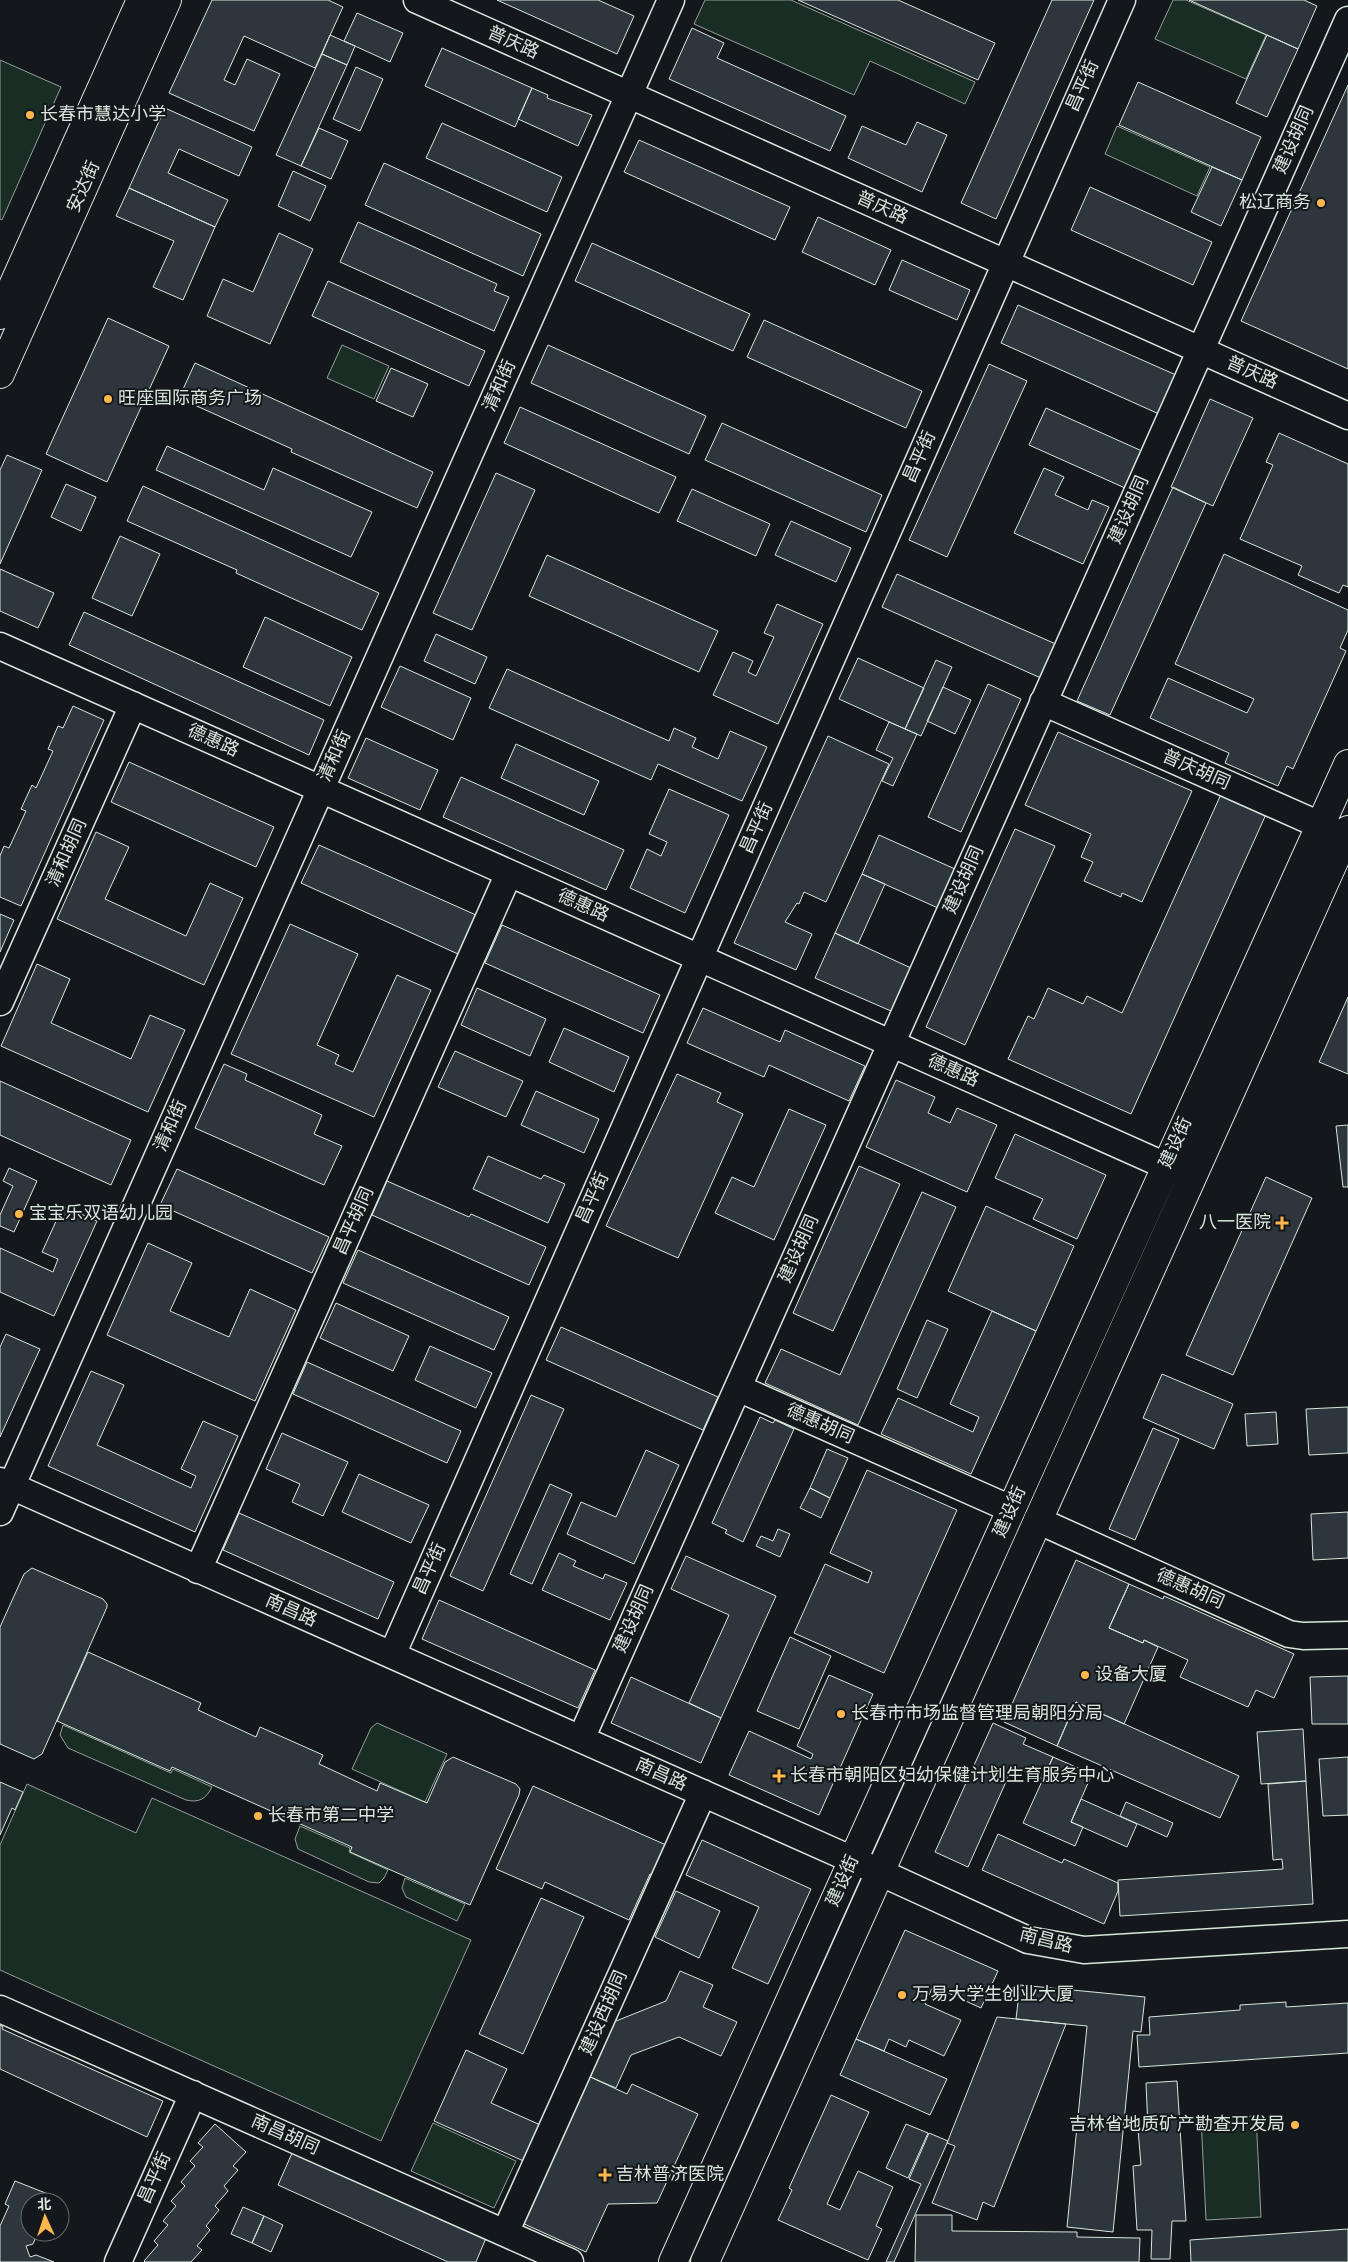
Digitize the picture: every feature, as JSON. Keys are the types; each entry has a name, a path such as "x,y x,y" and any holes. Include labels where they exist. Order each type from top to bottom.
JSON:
{"main road":[{"name":"安达街","path":"0,315 141,0"},
{"name":"安达街","path":"0,374 167,0"},
{"name":"建设街","path":"674,2262 853,1860 1348,764"},
{"name":"建设街","path":"705,2262 879,1871 1347,834"}],"street":[{"name":"普庆路","path":"417,0 1348,416"},
{"name":"清和街","path":"0,1512 6,1484 321,789 671,0"},
{"name":"昌平街","path":"392,1655 1122,0"},
{"name":"建设胡同","path":"581,1739 1348,20"},
{"name":"德惠路","path":"0,646 1166,1166"},
{"name":"普庆胡同","path":"1043,702 1320,825 1347,834"},
{"name":"清和胡同","path":"0,1002 133,706"},
{"name":"昌平胡同","path":"198,1570 509,873"},
{"name":"德惠胡同","path":"738,1388 1011,1509"},
{"name":"南昌路","path":"6,1484 879,1871 1028,1940 1084,1950 1348,1934"},
{"name":"德惠胡同","path":"1037,1520 1289,1634 1303,1636 1348,1635"},
{"name":"建设西胡同","path":"504,2233 703,1793"},
{"name":"南昌胡同","path":"0,2009 570,2262"},
{"name":"昌平街","path":"118,2262 193,2094"}],"green space":[{"path":"705,0 791,0 975,82 965,104 870,61 854,95 694,24"},
{"path":"1173,0 1186,0 1266,35 1246,79 1155,39"},
{"path":"0,60 61,87 2,220 0,219"},
{"path":"1117,126 1210,167 1197,196 1105,154"},
{"path":"342,345 389,366 374,399 327,378"},
{"path":"377,1723 447,1754 425,1802 352,1769 371,1728"},
{"path":"63,1725 171,1773 173,1769 212,1787 202,1799 195,1801 186,1800 68,1748 60,1735"},
{"path":"27,1784 136,1833 152,1798 471,1940 381,2141 0,1970 0,1845"},
{"path":"300,1826 350,1848 349,1852 388,1870 384,1878 379,1883 369,1882 298,1849 295,1839"},
{"path":"405,1878 465,1904 457,1921 406,1897 402,1888"},
{"path":"1256,2116 1261,2217 1206,2220 1201,2118"},
{"path":"433,2123 516,2161 494,2208 411,2171"}],"building":[{"path":"212,0 328,0 343,7 315,68 244,36 224,80 235,85 247,59 280,74 254,131 169,93"},
{"path":"497,0 598,0 634,16 617,54"},
{"path":"798,0 898,0 995,43 978,80"},
{"path":"1052,0 1094,0 996,219 961,203"},
{"path":"1189,0 1304,0 1317,6 1298,49"},
{"path":"357,13 403,33 390,62 344,41"},
{"path":"692,28 724,43 717,58 846,116 830,151 669,79"},
{"path":"330,35 355,46 347,65 322,54"},
{"path":"1267,35 1298,49 1267,117 1236,103"},
{"path":"442,48 532,88 515,127 425,86"},
{"path":"322,54 347,65 301,166 276,155"},
{"path":"356,67 383,79 360,131 333,119"},
{"path":"1138,82 1261,137 1242,180 1119,125"},
{"name":"松辽商务","path":"1348,85 1348,369 1241,321"},
{"path":"532,88 548,95 547,98 592,115 578,146 518,119"},
{"path":"165,108 252,147 239,176 179,149 168,173 228,200 215,227 129,188"},
{"path":"917,122 947,135 922,192 848,158 862,126 906,145"},
{"path":"442,123 562,177 547,212 426,158"},
{"path":"319,128 348,141 331,179 301,166"},
{"path":"639,140 790,207 775,240 624,172"},
{"path":"384,163 541,234 523,276 365,205"},
{"path":"1212,167 1242,180 1221,226 1191,212"},
{"path":"293,171 326,186 310,221 278,206"},
{"path":"1090,187 1212,242 1193,285 1071,230"},
{"path":"129,188 215,227 183,300 153,287 174,241 116,216"},
{"path":"818,217 891,250 875,285 802,252"},
{"path":"358,222 497,284 494,291 509,297 494,331 340,262"},
{"path":"279,233 313,249 270,344 207,316 223,279 253,292"},
{"path":"592,243 750,314 733,351 575,281"},
{"path":"902,260 970,290 957,320 889,290"},
{"path":"328,281 485,351 469,386 312,316"},
{"path":"1018,305 1176,375 1159,414 1001,343"},
{"name":"旺座国际商务广场","path":"108,318 169,346 107,482 46,454"},
{"path":"764,320 922,391 906,428 747,357"},
{"path":"548,345 706,416 689,454 531,383"},
{"path":"195,363 433,472 417,508 291,452 292,449 179,398"},
{"path":"989,364 1027,381 947,557 909,540"},
{"path":"391,368 428,384 413,417 376,401"},
{"path":"1210,399 1253,418 1213,506 1171,487"},
{"path":"520,407 676,477 659,513 504,443"},
{"path":"1046,408 1142,451 1125,488 1029,445"},
{"path":"722,423 882,495 866,532 705,460"},
{"path":"1279,433 1348,464 1348,587 1343,585 1339,593 1298,575 1302,566 1240,539 1273,465 1266,462"},
{"path":"167,446 264,490 273,468 372,512 351,557 156,470"},
{"path":"7,455 42,470 0,564 0,470"},
{"path":"1044,468 1064,477 1055,495 1088,510 1092,500 1109,507 1083,564 1014,533"},
{"path":"496,473 535,490 472,630 433,613"},
{"path":"66,484 96,497 81,531 51,517"},
{"path":"143,486 379,593 362,630 236,573 237,570 127,521"},
{"path":"1173,487 1206,503 1110,715 1077,701"},
{"path":"692,489 770,524 756,556 677,521"},
{"path":"791,521 851,548 836,582 775,555"},
{"path":"120,536 160,554 132,616 92,598"},
{"path":"1224,554 1348,610 1348,630 1340,648 1346,651 1293,769 1287,766 1278,786 1225,763 1229,753 1150,718 1168,678 1247,713 1254,699 1175,664"},
{"path":"547,555 718,631 699,672 529,596"},
{"path":"0,569 54,593 38,628 0,611"},
{"path":"897,574 1058,645 1043,679 882,607"},
{"path":"777,604 823,624 778,724 713,695 733,652 753,661 748,672 756,676 774,637 764,633"},
{"path":"84,612 324,720 309,755 69,645"},
{"path":"265,617 352,657 330,706 243,667"},
{"path":"436,634 487,657 475,684 424,661"},
{"path":"858,658 924,688 905,729 839,699"},
{"path":"936,660 952,667 921,736 905,729"},
{"path":"400,666 471,698 453,740 381,707"},
{"path":"507,669 669,741 674,728 696,738 692,747 718,759 730,731 767,747 742,801 658,764 651,780 489,708"},
{"path":"988,684 1021,699 961,832 928,817"},
{"path":"943,687 971,700 955,734 927,721"},
{"path":"73,706 104,720 21,906 0,897 0,856 4,846 9,848 26,811 21,809 32,785 36,788 53,751 48,749 58,726 63,728"},
{"path":"889,722 917,734 893,786 882,781 893,758 876,750"},
{"path":"1058,732 1192,791 1142,902 1122,893 1121,897 1084,881 1093,862 1081,857 1091,834 1025,805"},
{"path":"828,736 889,764 826,902 804,892 799,904 797,903 785,922 812,934 796,970 734,943"},
{"path":"366,738 438,770 420,810 348,778"},
{"path":"516,744 599,781 584,815 501,778"},
{"path":"129,762 274,827 256,867 111,802"},
{"path":"461,777 624,850 606,890 443,817"},
{"path":"669,789 729,815 685,913 630,888 647,849 661,856 667,842 649,834"},
{"path":"1222,792 1267,812 1131,1114 1008,1059 1028,1016 1034,1019 1048,988 1083,1004 1087,996 1122,1013"},
{"path":"1015,829 1055,846 965,1045 926,1027"},
{"path":"96,832 129,847 105,899 186,936 210,883 243,898 204,985 57,919"},
{"path":"879,835 955,869 938,908 862,874"},
{"path":"319,845 476,915 458,954 301,883"},
{"path":"862,874 885,884 858,944 835,933"},
{"path":"0,914 14,920 0,952"},
{"path":"290,924 358,954 317,1045 339,1055 335,1064 353,1072 397,975 431,990 374,1117 231,1054"},
{"path":"502,925 660,995 643,1033 485,963"},
{"path":"835,933 911,968 891,1011 815,978"},
{"path":"37,964 70,979 51,1023 131,1059 150,1015 185,1030 148,1112 1,1046"},
{"path":"477,988 546,1019 530,1056 461,1025"},
{"path":"1348,997 1348,1074 1319,1062"},
{"path":"703,1008 780,1042 785,1030 865,1066 849,1101 769,1065 764,1077 687,1043"},
{"path":"564,1028 629,1057 614,1092 549,1062"},
{"path":"455,1051 523,1081 506,1117 438,1087"},
{"path":"224,1064 247,1074 245,1080 322,1115 314,1134 342,1146 324,1185 195,1128"},
{"path":"677,1074 721,1093 717,1102 743,1114 678,1258 606,1226"},
{"path":"896,1080 935,1097 928,1113 950,1123 957,1108 997,1125 967,1192 866,1147"},
{"path":"0,1081 131,1140 111,1185 0,1135"},
{"path":"536,1091 599,1119 584,1153 521,1125"},
{"path":"789,1109 826,1125 774,1240 715,1213 732,1177 754,1187"},
{"path":"1348,1125 1348,1187 1343,1187 1336,1126"},
{"path":"1015,1134 1106,1175 1077,1239 1033,1219 1043,1199 995,1178"},
{"path":"488,1156 541,1179 544,1175 565,1184 548,1223 473,1189"},
{"path":"859,1166 900,1184 833,1331 793,1313"},
{"path":"9,1168 37,1181 14,1232 0,1226 0,1215 13,1186 3,1181"},
{"path":"177,1169 329,1237 312,1273 160,1205"},
{"path":"1266,1177 1312,1198 1233,1375 1186,1355"},
{"path":"387,1181 469,1217 471,1214 546,1247 529,1285 372,1215"},
{"path":"922,1192 956,1207 858,1425 765,1383 781,1349 840,1375"},
{"path":"63,1206 97,1221 54,1316 0,1292 0,1248 53,1272 58,1259 42,1252"},
{"path":"986,1206 1074,1246 1036,1331 948,1291"},
{"path":"148,1243 192,1263 170,1311 229,1337 250,1289 296,1310 255,1401 107,1335"},
{"path":"358,1250 509,1317 494,1350 343,1283"},
{"path":"336,1303 409,1336 393,1371 320,1338"},
{"path":"992,1311 1036,1331 971,1474 881,1434 898,1398 973,1432 979,1417 950,1404"},
{"path":"927,1320 948,1329 917,1398 897,1389"},
{"path":"561,1327 718,1397 703,1430 546,1360"},
{"path":"6,1334 40,1349 0,1437 0,1347"},
{"path":"430,1346 492,1373 476,1408 415,1380"},
{"path":"307,1362 461,1431 447,1463 293,1394"},
{"path":"91,1371 124,1385 97,1445 191,1488 196,1476 181,1469 203,1421 238,1436 195,1532 48,1466"},
{"path":"1162,1374 1233,1404 1214,1449 1143,1418"},
{"path":"531,1395 564,1409 483,1591 450,1576"},
{"path":"1348,1407 1348,1453 1309,1455 1306,1409"},
{"path":"1276,1412 1278,1444 1247,1446 1245,1414"},
{"path":"760,1417 773,1423 775,1420 794,1429 743,1542 725,1533 727,1530 712,1523"},
{"path":"1153,1428 1179,1439 1135,1540 1109,1529"},
{"path":"282,1433 348,1462 323,1516 292,1502 300,1484 266,1469"},
{"path":"827,1449 848,1458 830,1498 810,1488"},
{"path":"646,1450 679,1465 634,1564 567,1534 581,1502 616,1517"},
{"path":"867,1470 957,1510 884,1673 794,1633 825,1564 868,1583 872,1572 830,1553"},
{"path":"359,1474 429,1505 411,1543 342,1512"},
{"path":"550,1484 572,1494 532,1584 510,1574"},
{"path":"810,1488 830,1498 821,1518 800,1508"},
{"path":"1348,1512 1348,1558 1313,1560 1311,1514"},
{"path":"239,1513 394,1582 378,1619 223,1550"},
{"path":"778,1529 790,1534 780,1557 756,1546 761,1536 773,1541"},
{"path":"559,1553 576,1561 573,1566 603,1579 605,1574 627,1583 610,1620 542,1590"},
{"path":"686,1556 776,1596 721,1718 689,1703 729,1615 671,1589"},
{"name":"设备大厦","path":"1076,1560 1129,1584 1109,1628 1143,1643 1144,1640 1158,1647 1124,1724 1076,1702 1057,1746 1004,1722"},
{"path":"32,1568 103,1599 107,1604 42,1754 34,1759 0,1744 0,1627 24,1574"},
{"path":"1129,1584 1163,1599 1164,1596 1294,1654 1274,1698 1256,1690 1248,1707 1180,1677 1188,1660 1144,1640 1143,1643 1109,1628"},
{"path":"439,1600 595,1670 578,1708 422,1639"},
{"path":"790,1637 831,1656 799,1729 757,1711"},
{"path":"88,1652 201,1703 198,1710 256,1737 260,1727 323,1755 319,1764 377,1791 380,1783 427,1803 445,1762 453,1757 516,1784 520,1789 519,1795 470,1905 350,1852 352,1847 172,1767 170,1771 57,1721"},
{"path":"829,1675 873,1694 819,1815 729,1775 749,1731 811,1759 813,1754 797,1746"},
{"path":"1348,1676 1348,1724 1312,1724 1310,1677"},
{"path":"631,1677 721,1718 701,1763 611,1723"},
{"path":"1076,1702 1239,1776 1220,1818 1057,1746"},
{"path":"993,1723 1026,1738 1023,1744 1053,1757 1043,1779 1013,1766 968,1867 935,1852"},
{"path":"1303,1729 1306,1781 1261,1784 1257,1732"},
{"path":"1053,1757 1092,1774 1071,1822 1083,1827 1075,1846 1023,1823"},
{"path":"1348,1757 1348,1815 1323,1816 1319,1759"},
{"path":"1306,1781 1313,1904 1120,1916 1118,1880 1283,1869 1282,1859 1273,1860 1268,1784"},
{"path":"0,1782 23,1792 15,1810 12,1808 0,1835"},
{"path":"533,1786 666,1845 653,1875 650,1874 629,1920 545,1882 542,1889 496,1869"},
{"path":"1081,1799 1137,1824 1127,1847 1071,1822"},
{"path":"1126,1802 1173,1823 1167,1837 1120,1816"},
{"path":"998,1834 1062,1863 1064,1859 1118,1883 1118,1891 1104,1924 982,1870"},
{"path":"702,1840 811,1889 768,1984 732,1968 759,1907 686,1875"},
{"path":"676,1891 720,1911 699,1958 655,1937"},
{"path":"541,1898 584,1917 523,2054 479,2034"},
{"name":"万易大学生创业大厦","path":"905,1930 998,1971 981,2008 933,1986 925,2004 961,2020 944,2056 909,2040 906,2047 889,2039 884,2051 856,2039"},
{"path":"680,1971 713,1985 703,2007 737,2022 721,2056 679,2037 631,2055 616,2088 581,2073 607,2016 616,2021 666,2001"},
{"path":"1020,1985 1145,1997 1141,2032 1133,2031 1113,2232 1067,2227 1087,2026 1016,2019"},
{"path":"1286,2002 1286,2007 1348,2003 1348,2053 1139,2067 1137,2035 1150,2035 1149,2017 1240,2010 1240,2005"},
{"path":"997,2017 1066,2024 994,2207 983,2202 977,2220 932,2203 955,2146 947,2143"},
{"path":"0,2025 3,2027 2,2029 163,2101 147,2137 0,2069"},
{"path":"856,2039 947,2079 930,2115 840,2075"},
{"path":"466,2050 507,2069 491,2103 545,2127 528,2163 434,2121"},
{"name":"吉林普济医院","path":"586,2075 627,2094 632,2084 698,2114 657,2203 608,2204 586,2252 520,2222"},
{"path":"1177,2081 1186,2221 1172,2221 1170,2259 1151,2259 1152,2230 1137,2230 1133,2166 1141,2165 1138,2129 1148,2128 1146,2083"},
{"path":"831,2095 869,2112 827,2204 840,2210 858,2171 893,2187 876,2226 882,2229 868,2260 778,2220 792,2190 789,2188"},
{"path":"215,2124 246,2152 233,2166 238,2170 224,2186 228,2191 215,2206 219,2210 206,2226 210,2230 197,2246 202,2250 191,2262 145,2262 158,2245 154,2241 168,2225 163,2221 176,2206 171,2201 185,2186 181,2182 195,2166 190,2161 203,2147 198,2143"},
{"path":"906,2124 928,2133 908,2178 886,2168"},
{"path":"929,2133 948,2141 894,2262 886,2262 921,2184 909,2179"},
{"path":"293,2151 486,2238 476,2262 448,2262 278,2185"},
{"path":"15,2181 43,2192 20,2192 20,2242 34,2242 26,2246 30,2257 36,2255 54,2262 0,2262 0,2226 9,2206 5,2204"},
{"path":"243,2207 264,2216 252,2243 231,2234"},
{"path":"916,2215 952,2215 952,2231 1077,2232 1077,2237 1140,2238 1139,2262 915,2262"},
{"path":"264,2216 283,2225 271,2252 252,2243"},
{"path":"1348,2229 1348,2262 1191,2262 1190,2240"}],"place":[{"name":"长春市慧达小学","path":"30,115"},
{"name":"松辽商务","path":"1321,203"},
{"name":"旺座国际商务广场","path":"108,399"},
{"name":"宝宝乐双语幼儿园","path":"19,1214"},
{"name":"八一医院","path":"1282,1223"},
{"name":"设备大厦","path":"1085,1675"},
{"name":"长春市市场监督管理局朝阳分局","path":"841,1714"},
{"name":"长春市朝阳区妇幼保健计划生育服务中心","path":"779,1776"},
{"name":"长春市第二中学","path":"258,1816"},
{"name":"万易大学生创业大厦","path":"902,1995"},
{"name":"吉林省地质矿产勘查开发局","path":"1295,2125"},
{"name":"吉林普济医院","path":"605,2175"}]}
